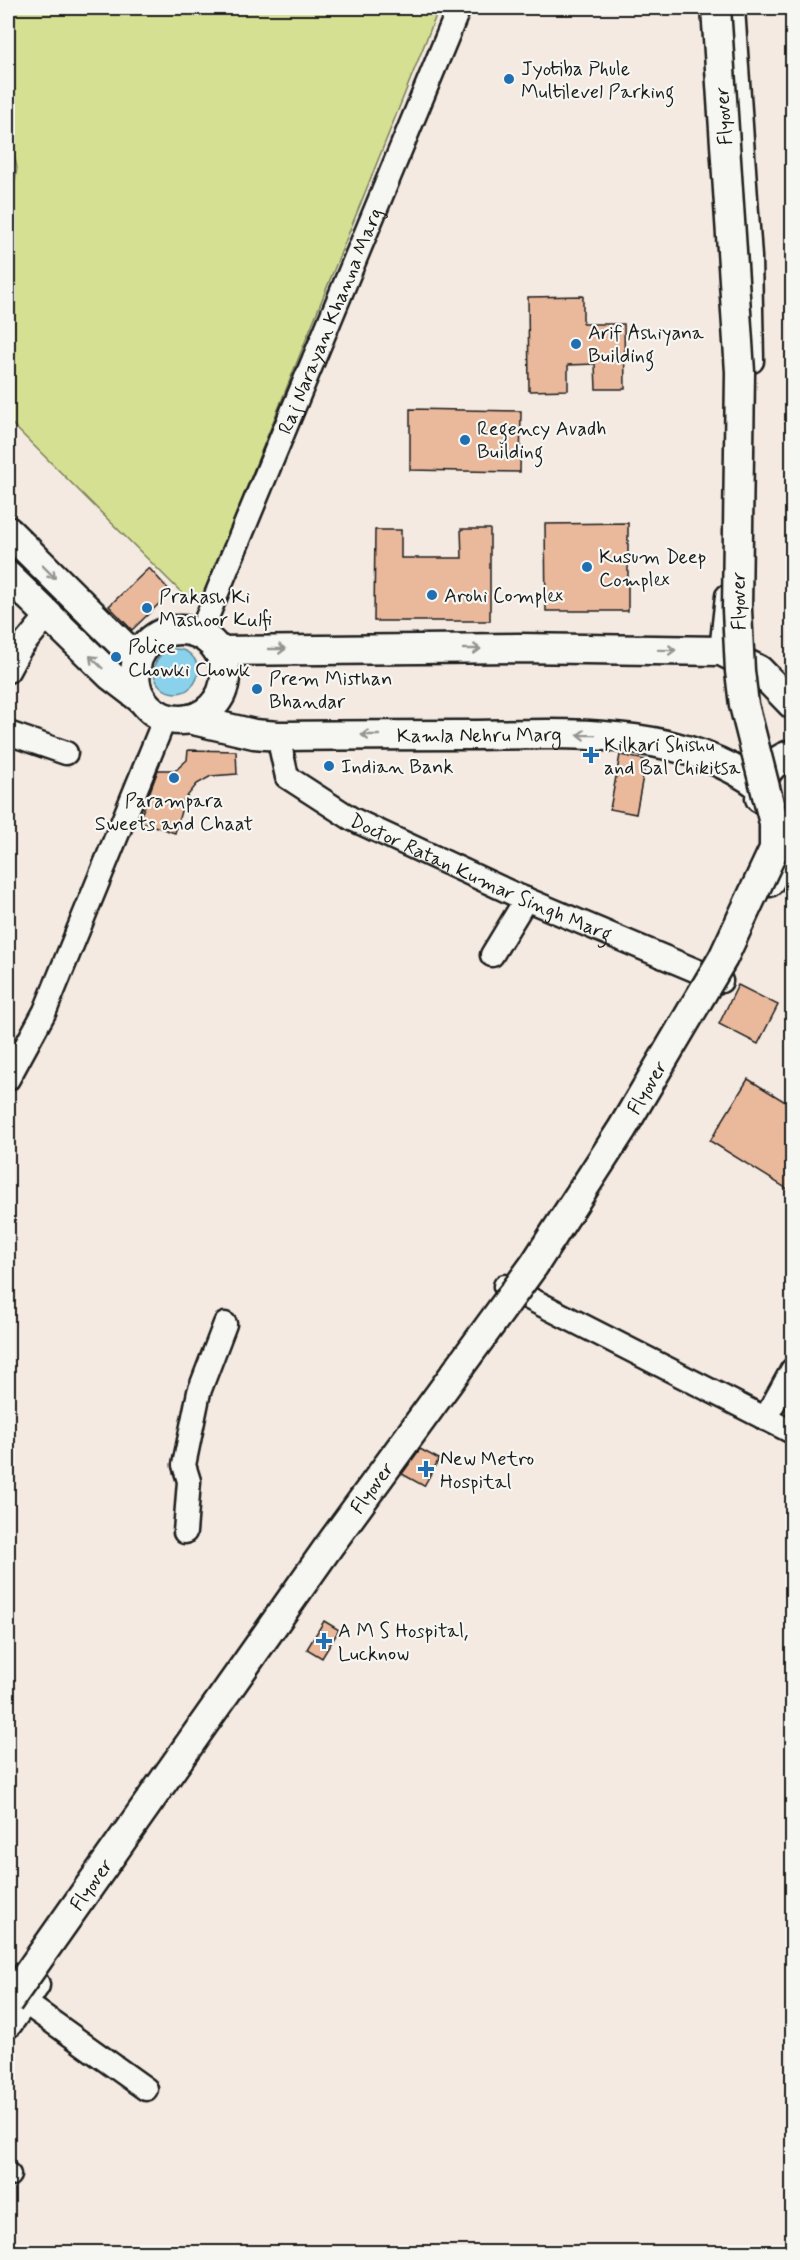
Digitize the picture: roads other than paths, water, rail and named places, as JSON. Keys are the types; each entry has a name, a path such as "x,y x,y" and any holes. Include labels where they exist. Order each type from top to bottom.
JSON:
{"main road":[{"name":"Flyover","path":"11,2001 329,1546 534,1265 622,1129 717,968 774,849 774,823 744,705 740,671 737,610 740,372 716,8"},
{"path":"8,531 126,648 142,650"},
{"path":"8,576 111,676 141,699 152,711 177,719 204,714 222,694 225,667 209,643"},
{"path":"141,699 135,683 136,665 142,650 156,637 175,631 209,643 721,651 759,670 792,704"},
{"name":"Kamla Nehru Marg","path":"177,719 254,734 278,736 623,735 690,752 738,770 760,786"},
{"path":"11,2001 310,1553 514,1291 555,1219 649,1071 712,978 792,841 777,832 766,820 760,803 760,786 766,771 780,758 792,753"},
{"path":"712,978 720,946 764,847 766,820"}],"street":[{"name":"Raj Narayan Khanna Marg","path":"209,643 459,8"},
{"path":"721,651 753,390 750,257 733,8"},
{"path":"8,671 20,649 48,615"},
{"path":"8,1079 45,1011 177,719"},
{"path":"8,733 66,753"},
{"name":"Doctor Ratan Kumar Singh Marg","path":"278,736 287,777 352,819 526,899 712,978"},
{"path":"492,955 526,899"},
{"path":"514,1291 792,1432"},
{"path":"185,1532 189,1481 184,1465 199,1392 225,1324"},
{"path":"765,1419 792,1370"},
{"path":"11,2001 146,2089"}],"water":[{"path":"176,649 191,656 198,671 191,686 176,693 161,686 154,671 161,656"}],"place":[{"name":"Jyotiba Phule Multilevel Parking","path":"509,79"},
{"name":"Arif Ashiyana Building","path":"576,344"},
{"name":"Regency Avadh Building","path":"465,440"},
{"name":"Kusum Deep Complex","path":"587,567"},
{"name":"Arohi Complex","path":"432,595"},
{"name":"Prakash Ki Mashoor Kulfi","path":"147,608"},
{"name":"Police Chowki Chowk","path":"116,657"},
{"name":"Prem Misthan Bhandar","path":"257,689"},
{"name":"Kilkari Shishu and Bal Chikitsa","path":"591,755"},
{"name":"Indian Bank","path":"329,766"},
{"name":"Parampara Sweets and Chaat","path":"174,778"},
{"name":"New Metro Hospital","path":"426,1469"},
{"name":"A M S Hospital, Lucknow","path":"324,1641"}]}
